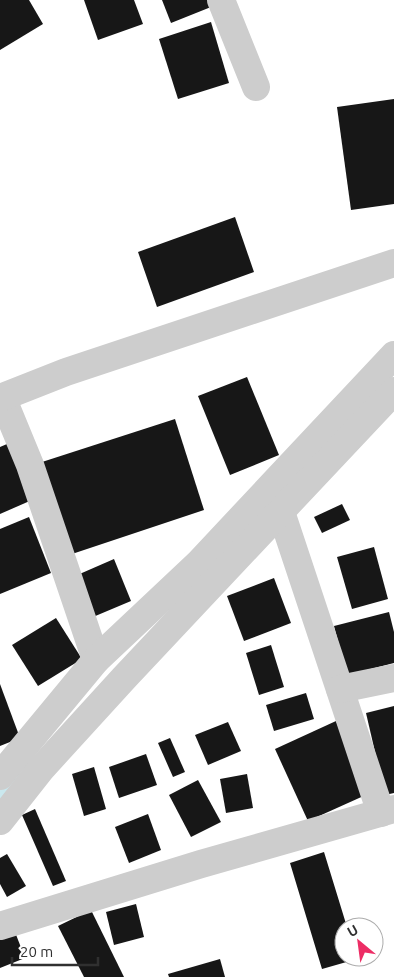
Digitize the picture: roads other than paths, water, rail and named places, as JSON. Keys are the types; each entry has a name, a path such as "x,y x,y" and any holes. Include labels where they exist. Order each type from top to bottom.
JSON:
{"street":[{"path":"220,0 256,87"},
{"path":"96,660 30,464 1,398 66,372 394,263"},
{"path":"0,776 96,660 198,564 394,355"},
{"path":"0,821 41,769 73,734 394,391"},
{"path":"0,926 200,864 388,811 340,689 282,512"},
{"path":"340,689 394,678"}],"waterway":[{"path":"0,795 26,768"}]}
